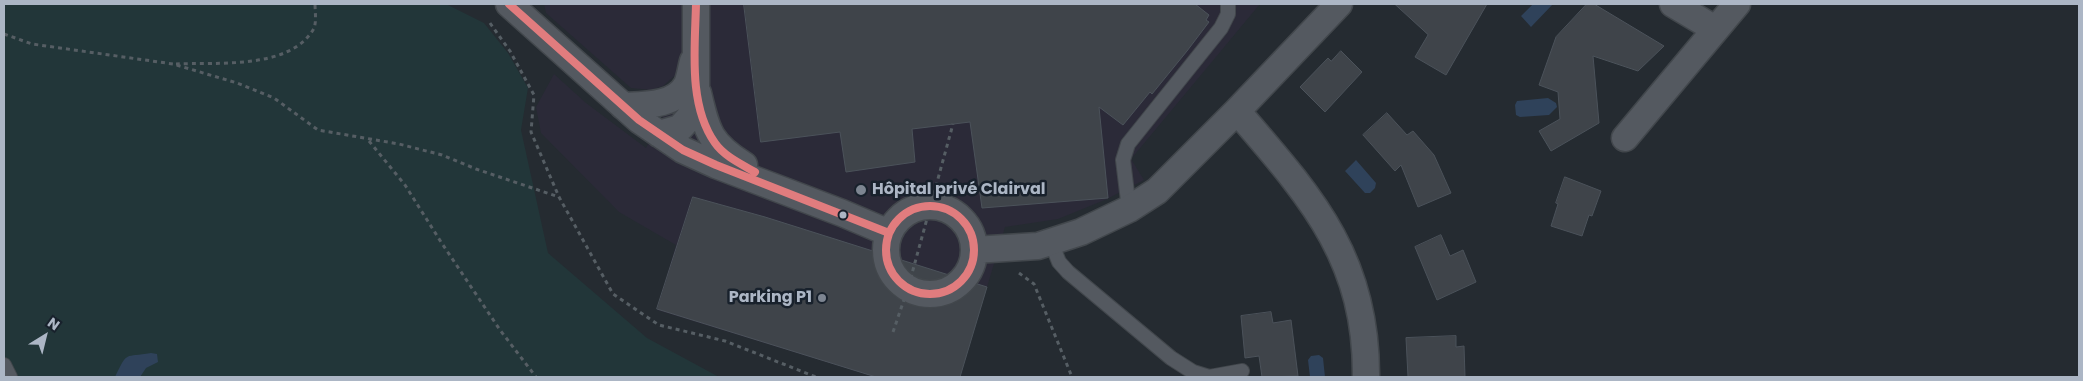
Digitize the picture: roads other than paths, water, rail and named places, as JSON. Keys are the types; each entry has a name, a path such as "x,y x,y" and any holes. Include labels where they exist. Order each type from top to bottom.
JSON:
{"street":[{"path":"509,4 639,120 659,134 683,150 716,165 778,188"},
{"path":"659,134 680,128 696,110 696,4"},
{"path":"974,250 1011,258 1096,226 1129,209 1157,191 1237,111 1339,4"},
{"path":"1673,4 1715,29"},
{"path":"1625,138 1737,4"},
{"path":"624,106 648,105 672,99 686,85 696,53"},
{"path":"697,89 706,126 714,143 729,156 778,188 884,243"},
{"path":"1237,111 1297,181 1323,217 1343,255 1360,307 1366,354 1366,377"},
{"path":"930,206 947,210 963,220 971,234 974,250 972,264 963,280 950,290 938,294 907,292 893,274 886,256 884,243 900,218 916,208 930,206"}],"lane":[{"path":"1129,209 1123,160 1128,144 1221,28 1228,14 1228,4"},
{"path":"1044,244 1068,272 1172,358 1192,372 1209,377 1242,372"},
{"path":"4,365 10,377"}],"water":[{"path":"1533,4 1553,4 1531,27 1521,16"},
{"path":"1548,98 1556,103 1557,107 1549,115 1520,117 1516,115 1515,105 1517,101"},
{"path":"1356,160 1376,183 1375,188 1370,193 1365,193 1345,171"},
{"path":"151,353 157,354 158,362 146,368 140,377 115,377 122,363 128,357"},
{"path":"1319,355 1323,358 1325,377 1310,377 1308,360 1311,356"}],"place":[{"name":"Hôpital privé Clairval","path":"861,190"},
{"name":"Parking P1","path":"822,298"}]}
